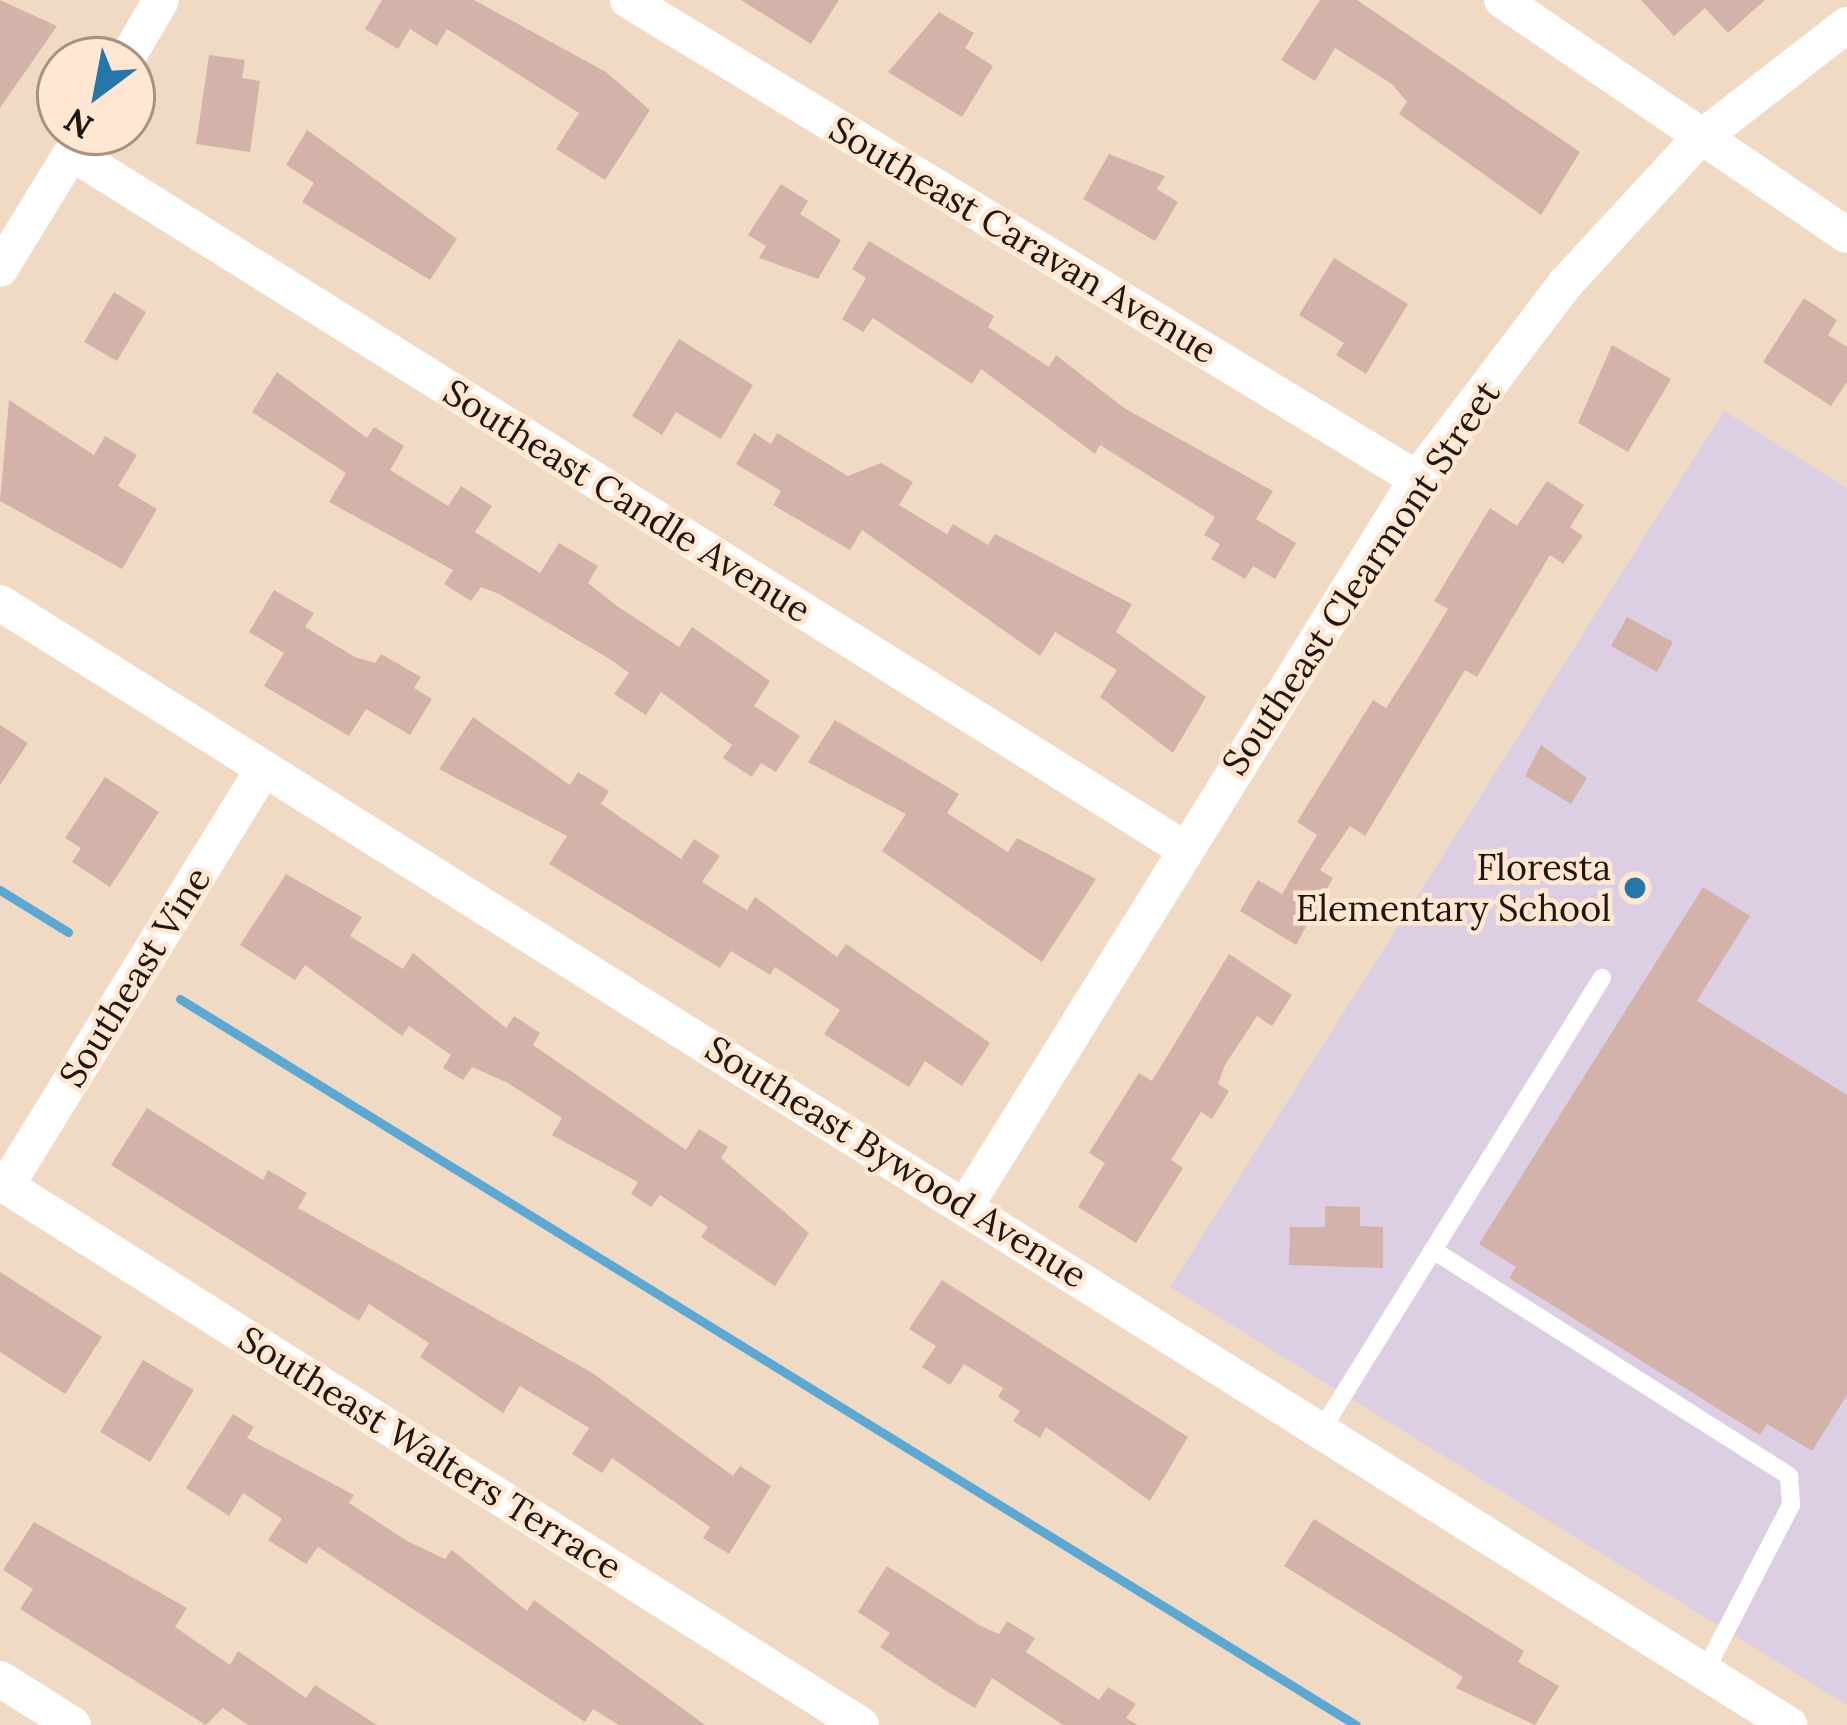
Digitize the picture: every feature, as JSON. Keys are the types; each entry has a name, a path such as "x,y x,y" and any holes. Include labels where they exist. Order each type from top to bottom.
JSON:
{"street":[{"path":"140,36 161,0"},
{"name":"Southeast Caravan Avenue","path":"628,0 1418,479"},
{"path":"1502,0 1696,142 1847,235"},
{"name":"Southeast Clearmont Street","path":"965,1205 1183,848 1418,479 1565,284 1696,142 1847,25"},
{"path":"0,269 70,156"},
{"name":"Southeast Candle Avenue","path":"98,156 1183,848"},
{"name":"Southeast Bywood Avenue","path":"0,603 1789,1725"},
{"name":"Southeast Vine","path":"3,1184 264,768"},
{"name":"Southeast Walters Terrace","path":"3,1184 861,1725"},
{"path":"0,1679 73,1725"}],"lane":[{"path":"1322,1429 1602,978"},
{"path":"1432,1250 1789,1476 1791,1505 1706,1670"}],"shaded area":[{"name":"Floresta Elementary School","path":"1724,411 1847,488 1847,1705 1170,1287"}],"building":[{"path":"0,0 57,26 50,36 36,36 36,56 0,108"},
{"path":"382,0 474,0 606,72 650,110 605,180 556,149 579,113 447,29 437,46 410,29 398,49 365,29"},
{"path":"741,0 839,0 811,44"},
{"path":"1320,0 1357,0 1580,152 1541,215 1399,114 1407,102 1392,84 1335,48 1315,81 1281,60"},
{"path":"1641,0 1765,0 1728,33 1705,8 1674,36"},
{"path":"939,12 974,33 965,48 993,66 962,117 888,72"},
{"path":"209,55 245,60 242,78 260,81 250,152 196,144"},
{"path":"307,130 457,239 430,280 302,202 314,183 286,165"},
{"path":"1109,154 1165,176 1157,189 1178,202 1155,241 1083,199"},
{"path":"781,184 808,201 800,214 841,240 818,279 759,258 766,246 748,235"},
{"path":"869,241 994,316 988,327 1049,367 1056,355 1124,408 1273,491 1256,519 1296,543 1275,579 1253,566 1245,579 1211,559 1220,544 1204,535 1215,517 1100,445 1095,454 981,369 972,384 873,318 863,332 842,319 866,278 852,269"},
{"path":"1334,258 1408,304 1366,374 1336,355 1344,343 1299,315"},
{"path":"114,292 146,312 117,361 84,342"},
{"path":"1804,298 1837,320 1828,335 1847,347 1847,382 1831,406 1763,362"},
{"path":"679,339 753,385 721,439 676,412 662,435 632,416"},
{"path":"1612,345 1671,379 1628,452 1578,423"},
{"path":"277,372 367,438 374,427 404,446 390,470 448,506 461,486 492,506 475,532 540,573 559,543 598,566 588,583 679,647 692,627 770,681 754,706 800,736 776,772 761,763 752,777 723,758 732,745 661,692 646,715 614,694 629,673 613,661 499,594 481,587 471,601 444,584 453,570 329,502 346,473 252,412"},
{"path":"9,400 94,455 105,436 137,455 118,486 157,509 122,569 0,501"},
{"path":"754,433 771,444 777,433 848,476 881,463 913,482 899,505 947,534 953,524 988,545 995,534 1132,604 1116,632 1206,697 1173,753 1100,697 1117,670 1055,632 1040,656 862,530 850,550 773,505 781,491 736,464"},
{"path":"1547,481 1584,505 1570,527 1583,536 1563,564 1550,555 1477,677 1465,670 1365,836 1350,826 1320,870 1333,878 1296,945 1240,911 1258,880 1282,894 1317,835 1297,822 1373,700 1386,708 1417,660 1448,609 1434,601 1490,508 1517,526"},
{"path":"274,590 314,613 305,627 355,657 375,663 381,654 421,677 414,688 432,699 410,735 366,709 349,736 264,686 284,653 249,632"},
{"path":"1627,617 1673,642 1657,672 1611,646"},
{"path":"473,717 570,785 578,772 609,791 601,804 681,859 694,839 720,856 702,882 747,910 755,897 837,957 846,944 990,1043 962,1086 925,1061 909,1087 824,1034 840,1010 775,967 770,975 731,951 720,968 549,864 567,836 439,769"},
{"path":"835,720 959,794 947,813 1008,852 1017,838 1096,879 1042,962 882,851 906,814 808,762"},
{"path":"0,725 28,743 0,785"},
{"path":"1541,745 1587,778 1571,804 1525,776"},
{"path":"105,777 159,812 110,887 72,862 81,848 65,838"},
{"path":"286,874 362,917 350,936 403,969 413,953 506,1028 514,1016 540,1033 533,1045 686,1150 699,1129 728,1147 721,1158 809,1233 775,1286 701,1237 708,1227 660,1195 651,1207 631,1194 638,1182 552,1135 562,1118 508,1083 472,1067 463,1080 443,1068 451,1055 409,1026 402,1036 305,965 295,980 240,945"},
{"path":"1703,887 1750,916 1697,1001 1847,1095 1847,1395 1812,1451 1767,1424 1760,1435 1509,1278 1516,1267 1479,1244"},
{"path":"1229,954 1292,995 1272,1026 1257,1016 1225,1065 1218,1084 1229,1091 1212,1119 1201,1112 1171,1160 1183,1168 1136,1243 1078,1207 1105,1163 1089,1153 1139,1073 1152,1081"},
{"path":"147,1108 263,1180 268,1170 307,1193 298,1208 591,1372 733,1476 740,1466 771,1486 729,1554 703,1538 710,1527 612,1458 602,1473 572,1454 589,1428 520,1386 503,1413 420,1357 429,1343 369,1304 359,1321 111,1165"},
{"path":"1325,1206 1360,1207 1360,1226 1383,1227 1383,1268 1289,1265 1290,1227 1325,1227"},
{"path":"0,1272 102,1337 65,1394 0,1352"},
{"path":"942,1280 1188,1437 1150,1501 1046,1427 1040,1438 1013,1421 1020,1411 998,1397 1003,1388 964,1364 950,1385 922,1367 936,1346 909,1329"},
{"path":"143,1360 194,1390 150,1462 100,1432"},
{"path":"233,1414 254,1427 247,1438 354,1495 349,1503 407,1541 445,1559 452,1550 527,1611 534,1600 705,1725 619,1725 593,1709 585,1722 318,1547 306,1564 268,1540 282,1519 243,1493 229,1516 186,1488"},
{"path":"1314,1519 1524,1651 1518,1662 1559,1686 1535,1725 1456,1688 1463,1677 1284,1566"},
{"path":"34,1522 187,1608 175,1627 230,1665 238,1651 306,1698 315,1685 377,1725 248,1725 223,1708 206,1725 20,1609 33,1589 3,1570"},
{"path":"887,1566 981,1626 999,1634 1007,1621 1035,1638 1026,1652 1099,1700 1108,1687 1136,1704 1126,1718 1138,1725 1063,1725 992,1678 975,1708 943,1689 880,1647 890,1633 858,1612"}],"waterway":[{"path":"0,890 68,932"},
{"path":"180,999 1356,1725"}],"place":[{"name":"Floresta Elementary School","path":"1635,888"}]}
